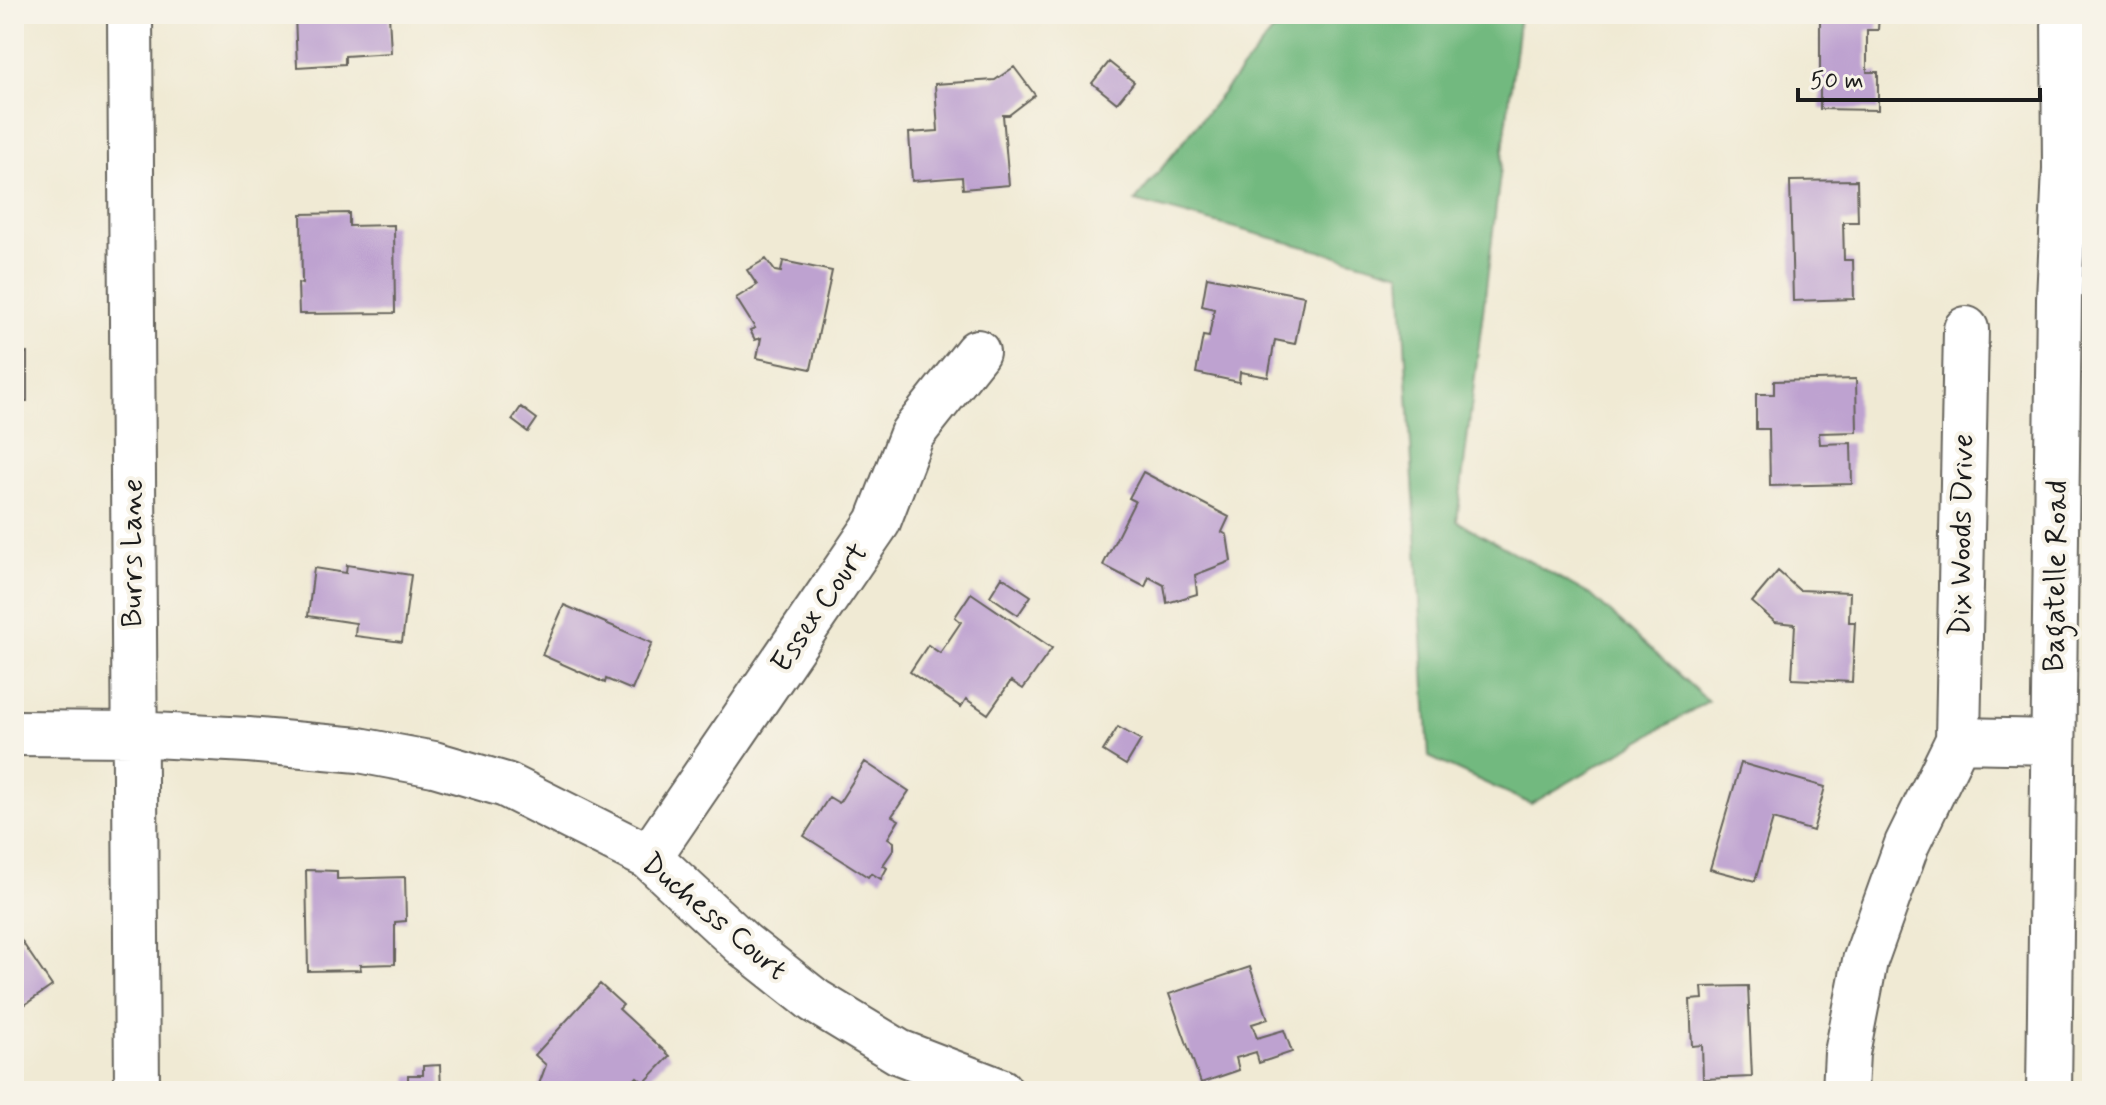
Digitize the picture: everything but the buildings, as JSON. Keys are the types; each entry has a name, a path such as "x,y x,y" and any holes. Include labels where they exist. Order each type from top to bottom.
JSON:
{"street":[{"name":"Burrs Lane","path":"130,14 137,1091"},
{"name":"Bagatelle Road","path":"2049,1091 2059,299 2065,169 2064,14"},
{"name":"Dix Woods Drive","path":"1845,1091 1847,1053 1865,961 1907,844 1958,740 1966,329"},
{"name":"Essex Court","path":"649,857 878,522 912,434 977,352"},
{"name":"Duchess Court","path":"14,733 133,734 359,750 434,764 506,785 649,857 743,944 815,1001 899,1052 1000,1091"},
{"path":"1958,740 2053,742"}],"green space":[{"path":"1319,14 1520,14 1457,521 1592,596 1708,701 1531,804 1429,757 1401,273 1135,201 1272,32"}]}
